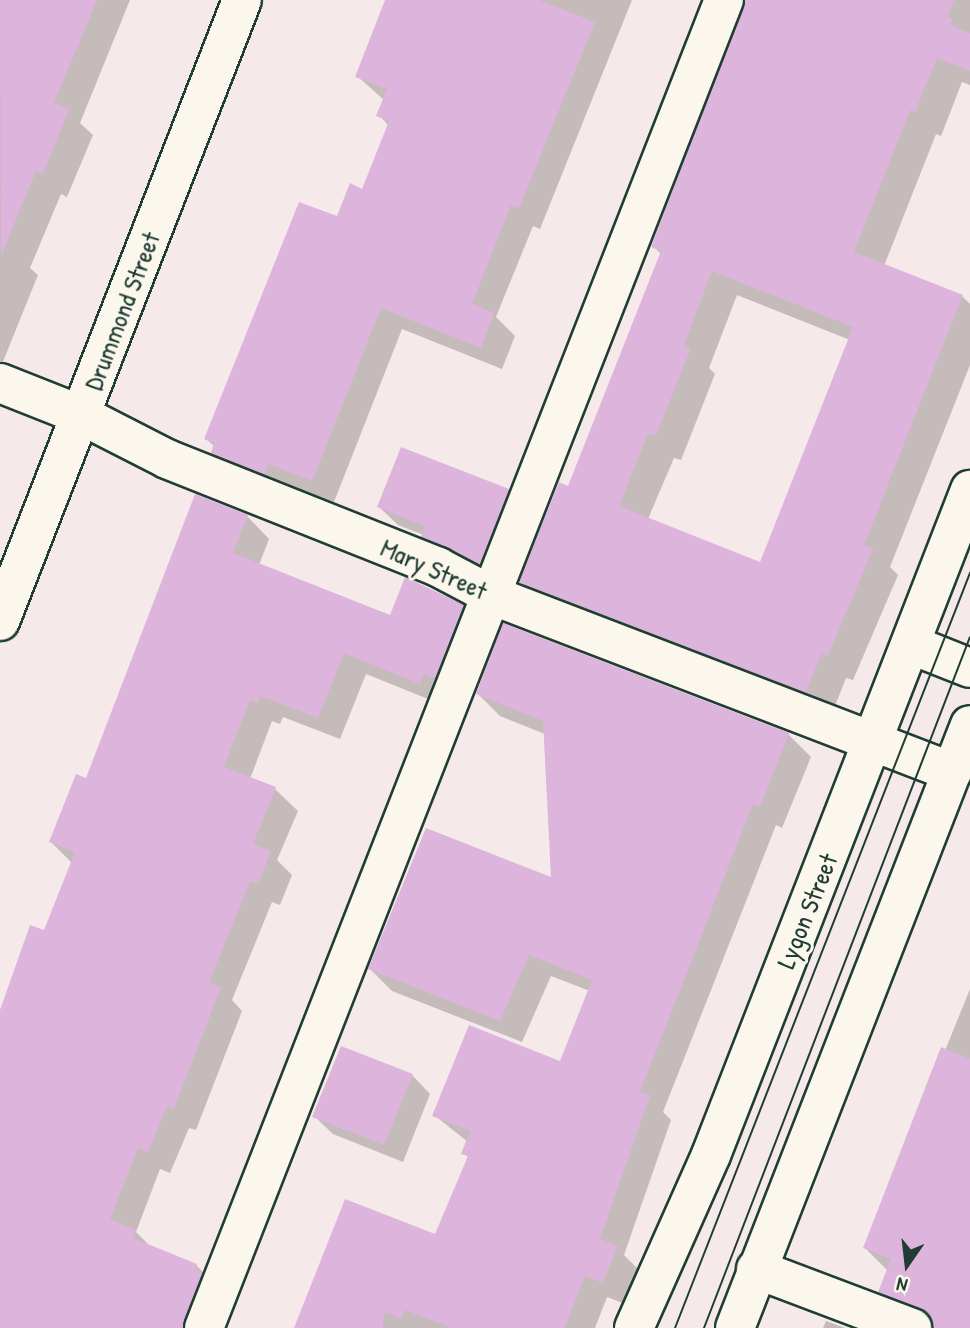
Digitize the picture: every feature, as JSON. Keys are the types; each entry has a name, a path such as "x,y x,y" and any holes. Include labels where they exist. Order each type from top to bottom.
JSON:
{"street":[{"name":"Drummond Street","path":"0,621 242,0"},
{"path":"205,1328 724,0"},
{"name":"Mary Street","path":"0,383 81,415 167,459 438,567 491,595 952,772"},
{"name":"Lygon Street","path":"634,1328 711,1155 912,645 970,490"},
{"path":"912,645 970,668"},
{"path":"735,1328 970,725"},
{"path":"756,1269 912,1328"}],"building":[{"path":"0,0 97,0 54,103 69,109 43,174 36,171 1,256"},
{"path":"385,0 539,0 595,22 519,208 511,205 472,304 494,313 481,348 381,308 312,481 268,464 264,474 211,453 214,443 204,439 299,202 337,216 350,183 362,189 389,121 376,116 387,89 355,77"},
{"path":"745,0 954,0 947,17 952,19 950,25 970,33 970,71 937,58 915,112 910,110 854,252 963,295 864,545 873,548 828,656 821,654 806,692 519,582 559,482 568,486 661,251 651,247","holes":["712,271 853,327 760,562 619,506 648,434 656,436 691,348 684,345"]},
{"path":"401,447 509,489 480,564 421,537 425,526 377,507"},
{"path":"195,494 248,515 233,553 390,615 405,577 464,605 435,678 424,674 420,684 344,653 318,718 260,696 257,703 250,700 224,767 276,787 253,844 271,851 258,884 250,881 209,982 221,987 174,1109 167,1107 148,1152 138,1148 110,1219 136,1230 133,1238 197,1264 195,1269 202,1272 183,1328 0,1328 0,1010 30,925 44,930 75,852 49,842 76,774 86,778"},
{"path":"503,623 789,733 760,807 753,804 640,1092 650,1096 600,1239 618,1246 603,1283 585,1276 565,1328 452,1328 405,1310 401,1319 385,1312 382,1328 294,1328 345,1199 435,1234 468,1156 461,1154 470,1131 432,1116 469,1025 560,1061 592,980 529,955 500,1021 368,969 426,828 551,877 543,721 476,694"},
{"path":"341,1046 413,1074 384,1145 312,1117"},
{"path":"941,1047 970,1059 970,1328 933,1328 929,1315 920,1308 878,1292 891,1259 863,1248"}],"tram line":[{"path":"675,1328 970,573"},
{"path":"704,1328 970,637"}]}
